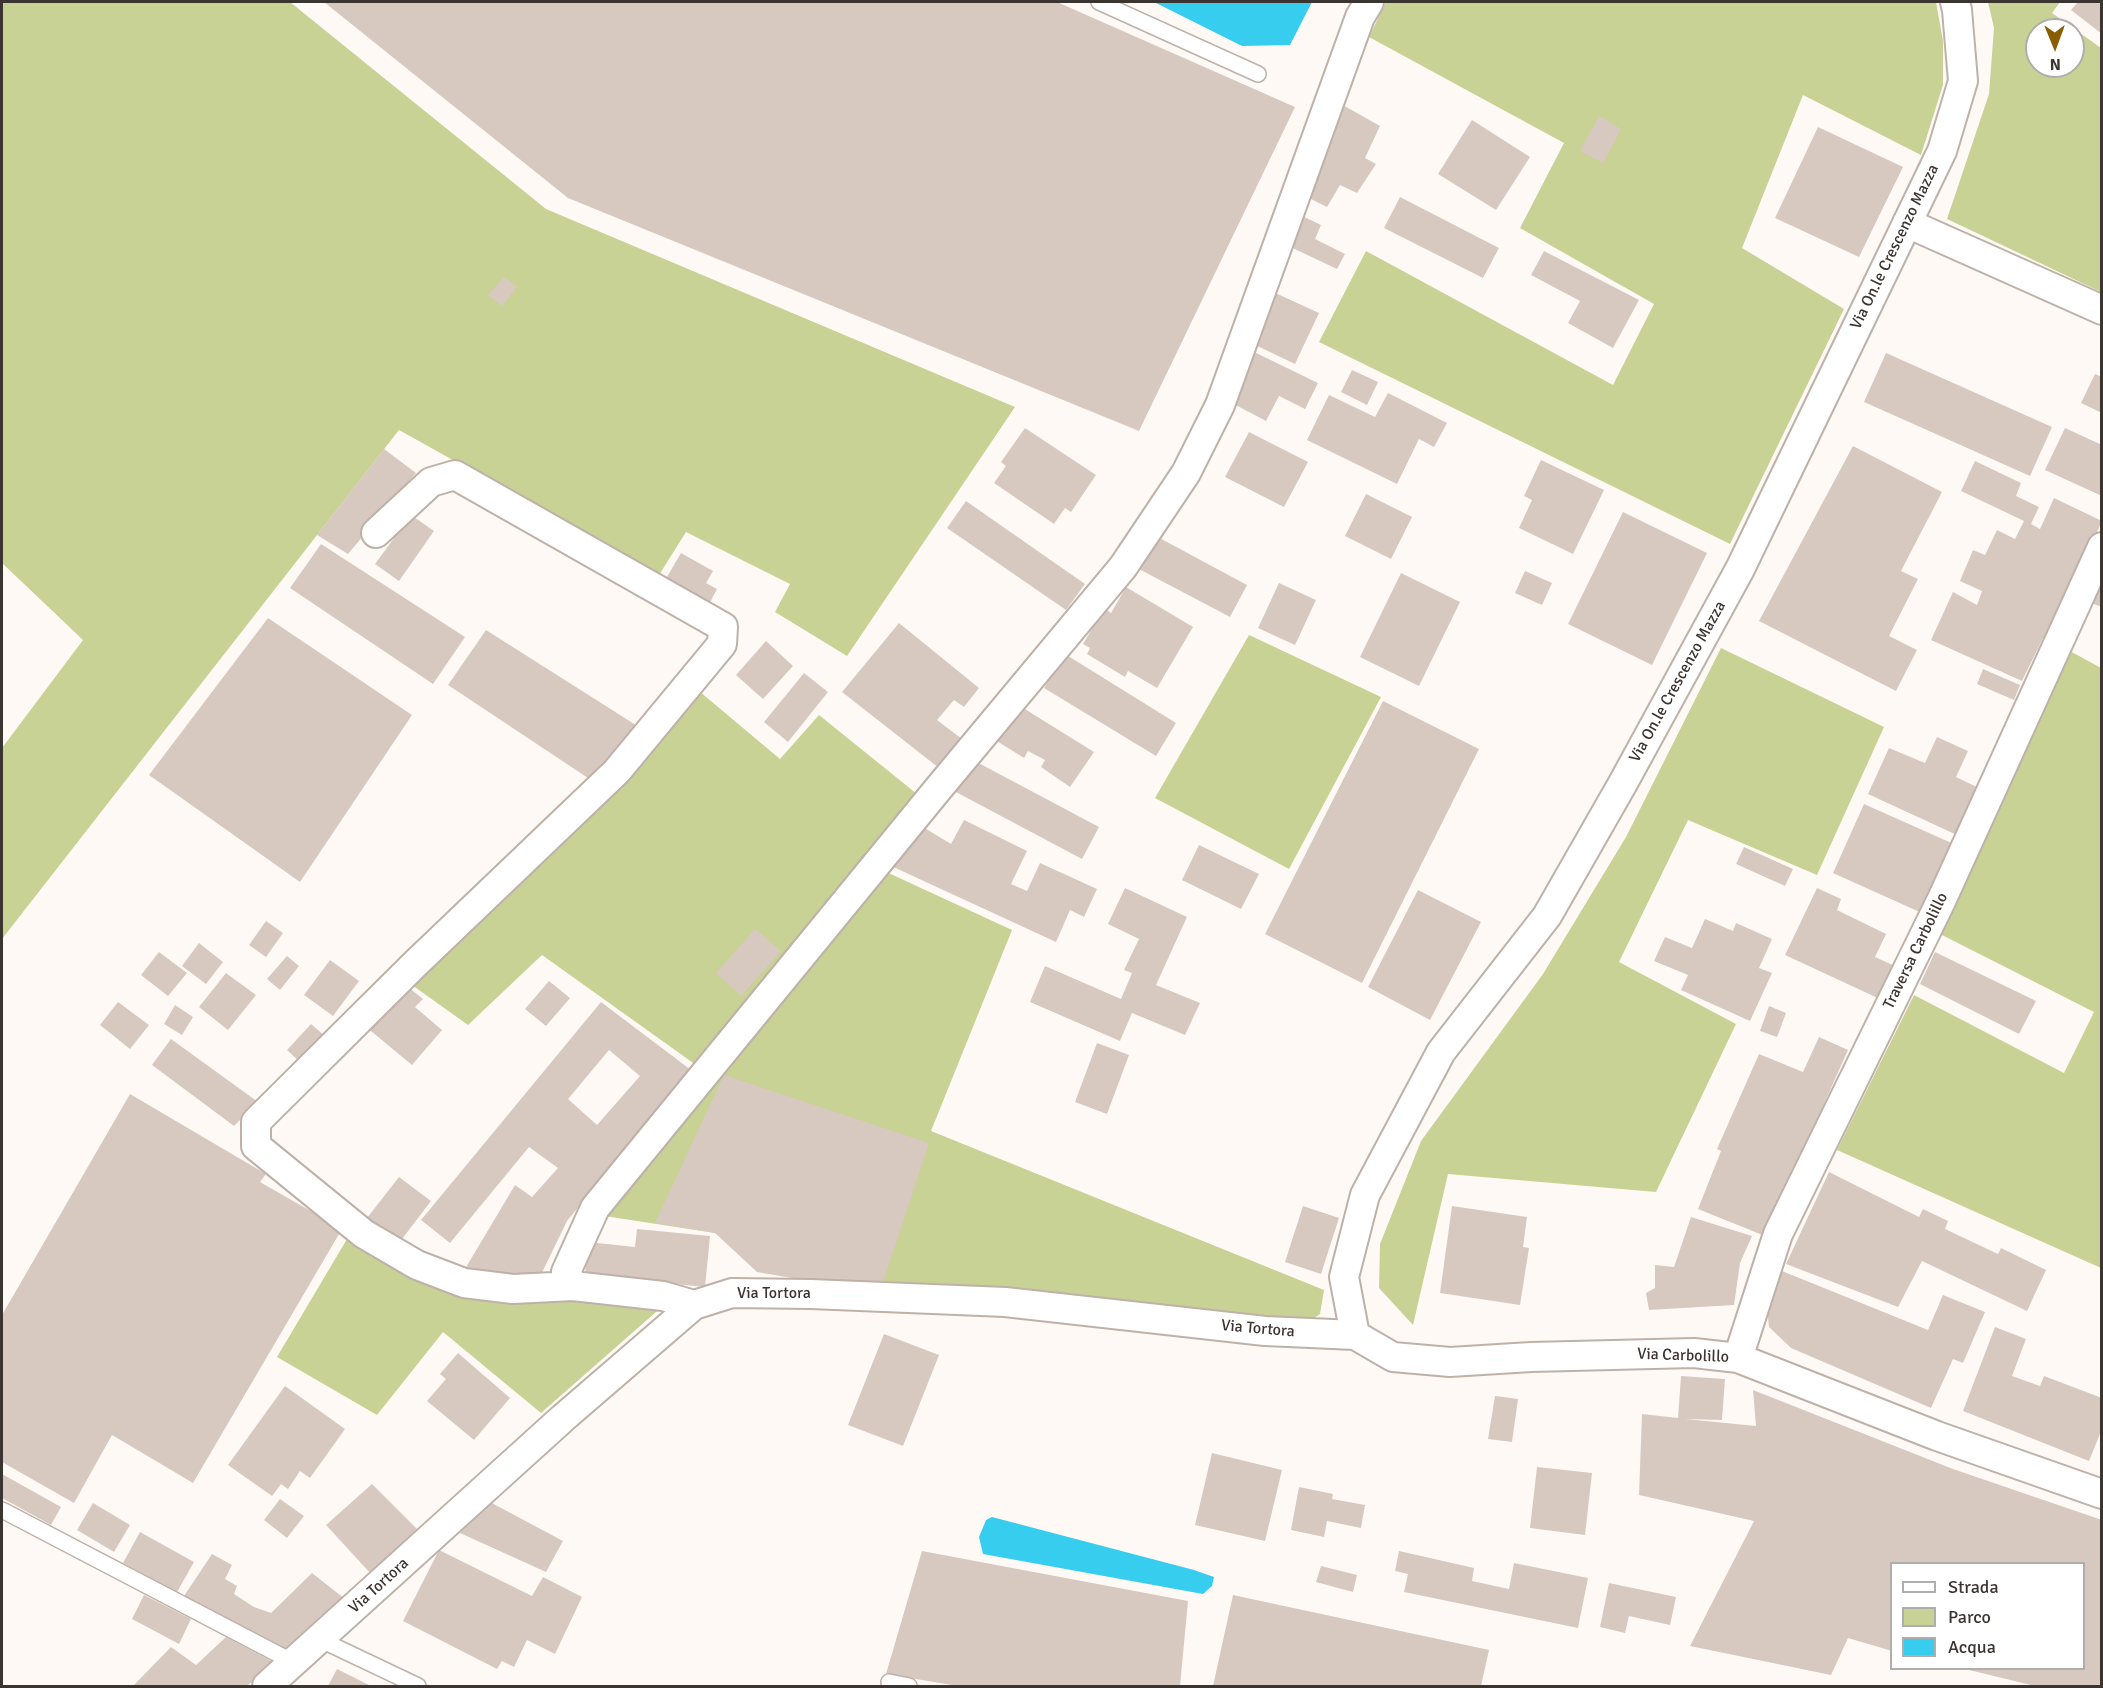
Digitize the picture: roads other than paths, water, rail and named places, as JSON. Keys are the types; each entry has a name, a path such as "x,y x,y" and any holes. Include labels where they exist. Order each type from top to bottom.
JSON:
{"street":[{"path":"573,1286 566,1272 595,1208 1123,567 1186,473 1220,405 1360,17 1369,2"},
{"name":"Via On.le Crescenzo Mazza","path":"1355,1335 1344,1277 1365,1195 1441,1052 1547,916 1623,783 1740,569 1942,151 1963,81 1958,10 1955,2"},
{"path":"1907,223 2102,310"},
{"path":"376,532 431,482 455,475 723,627 722,644 618,771 414,965 256,1122 256,1146 364,1234 417,1265 464,1283 513,1289 573,1286 663,1296 694,1305"},
{"name":"Traversa Carbolillo","path":"1738,1358 1778,1234 1942,899 2102,547"},
{"name":"Via Tortora","path":"267,1686 563,1418 694,1305 732,1293 993,1302 1265,1331 1355,1335"},
{"name":"Via Carbolillo","path":"1355,1335 1393,1357 1450,1362 1531,1357 1694,1353 1738,1358 1937,1436 2102,1494"}],"lane":[{"path":"1099,2 1258,74"},
{"path":"2,1510 293,1662"},
{"path":"319,1639 418,1686"},
{"path":"890,1682 909,1686"}],"water":[{"path":"1154,2 1312,2 1290,45 1242,46"},
{"path":"992,1517 1194,1570 1214,1577 1212,1586 1203,1594 983,1554 979,1537 986,1520"}]}
